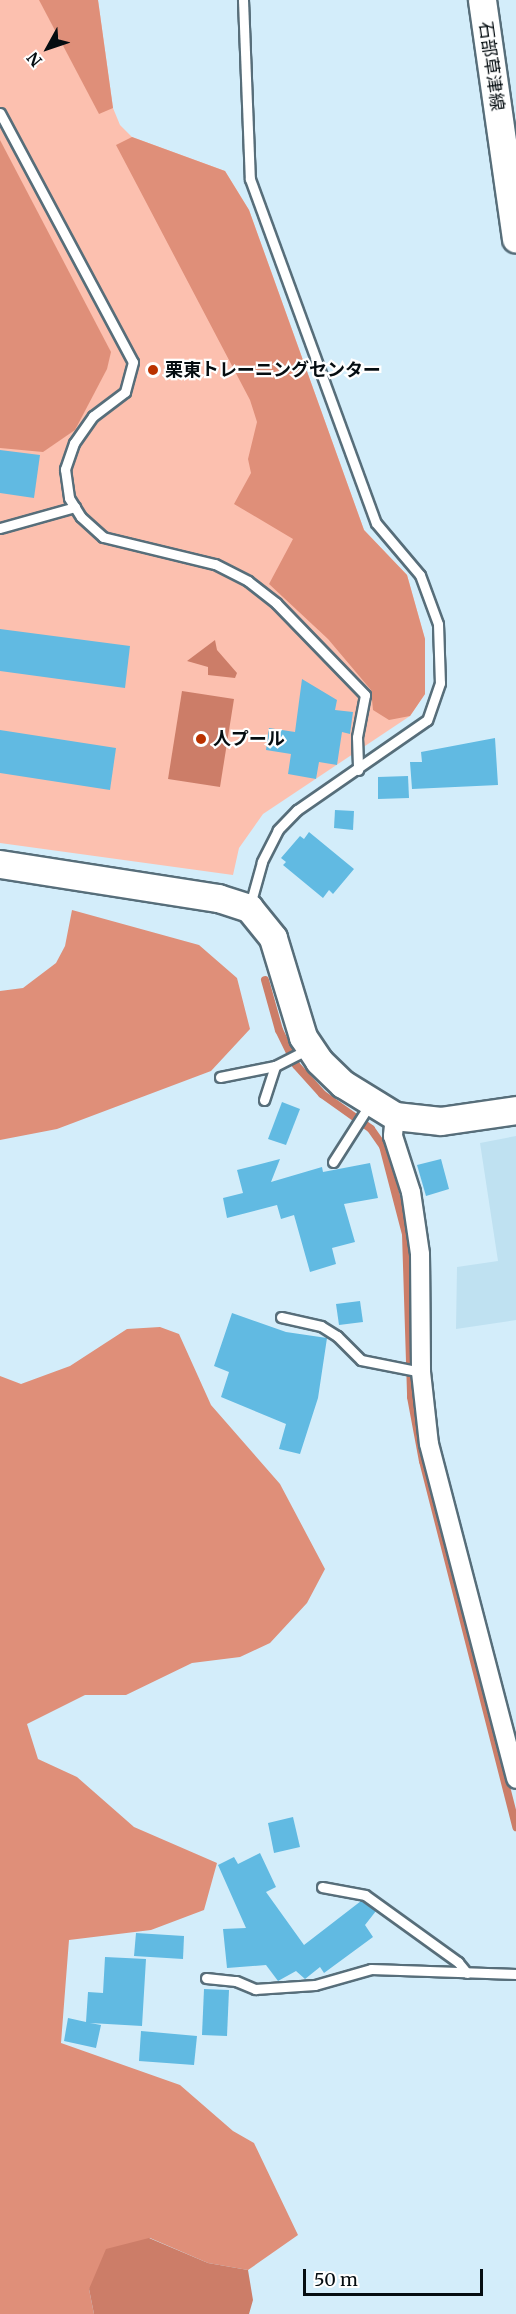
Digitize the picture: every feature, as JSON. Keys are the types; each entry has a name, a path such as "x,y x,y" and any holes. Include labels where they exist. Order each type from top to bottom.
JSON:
{"street":[{"name":"石部草津線","path":"482,0 516,239"},
{"path":"0,864 218,898 249,908 273,939 303,1037 297,1054 319,1061 363,1115 441,1121 516,1110"},
{"path":"395,1116 393,1136 411,1192 420,1254 418,1371 429,1444 516,1779"}],"lane":[{"path":"243,0 250,179 376,523 420,576 438,624 440,683 427,720 358,770 297,810 278,830 262,862 249,908"},
{"path":"0,113 133,362 125,392 93,416 74,443 65,469 75,507 103,537 215,564 248,581 276,603 365,695 357,737 358,770"},
{"path":"0,528 75,507"},
{"path":"220,1077 274,1066 297,1054"},
{"path":"264,1100 274,1066"},
{"path":"333,1162 363,1115"},
{"path":"280,1317 321,1326 337,1336 361,1360 403,1371 418,1371"},
{"path":"322,1887 365,1895 458,1962 467,1973"},
{"path":"206,1978 236,1981 255,1989 315,1985 371,1969 516,1974"}],"shaded area":[{"name":"栗東トレーニングセンター","path":"0,0 98,0 113,108 120,125 132,137 225,171 249,210 364,530 407,575 425,639 425,694 410,716 263,814 239,848 233,875 0,843"},
{"path":"39,0 98,0 113,108 99,114"},
{"path":"132,137 225,171 249,210 364,530 407,575 425,639 425,694 410,716 389,720 373,710 371,690 328,639 269,584 293,539 234,504 251,473 248,459 257,422 250,400 116,145"},
{"path":"0,140 111,352 107,369 75,430 43,452 0,448"},
{"path":"215,640 217,650 237,673 235,678 208,675 208,667 187,661"},
{"name":"人プール","path":"182,691 234,699 220,787 168,779"},
{"path":"72,910 199,945 237,978 250,1029 211,1071 57,1129 0,1140 0,991 23,988 56,963 65,946"},
{"path":"516,1136 516,1320 456,1329 457,1267 498,1261 480,1143"},
{"path":"160,1327 179,1334 211,1405 280,1484 325,1569 307,1603 270,1643 240,1657 192,1663 126,1695 85,1695 27,1724 38,1759 77,1777 134,1827 217,1863 204,1910 151,1930 69,1940 61,2043 180,2085 233,2131 254,2143 298,2235 248,2270 208,2263 150,2238 89,2289 94,2314 0,2314 0,1376 21,1384 70,1366 127,1329"},
{"path":"149,2238 208,2263 248,2270 253,2300 249,2314 94,2314 89,2289 106,2249"}],"building":[{"path":"0,450 40,455 34,498 0,493"},
{"path":"0,629 130,646 125,688 0,671"},
{"path":"302,679 337,700 335,710 353,712 350,734 342,732 337,765 319,762 316,779 288,774 291,754 266,750 269,728 295,732"},
{"path":"0,730 116,748 110,790 0,773"},
{"path":"495,738 498,785 412,789 410,762 422,762 421,752"},
{"path":"408,776 409,798 378,799 378,777"},
{"path":"335,810 354,811 353,830 334,828"},
{"path":"309,832 354,869 333,894 329,890 323,898 283,865 286,862 281,858 300,836 304,839"},
{"path":"282,1102 300,1109 286,1145 268,1139"},
{"path":"280,1159 271,1182 322,1167 323,1172 370,1163 378,1198 344,1204 355,1242 332,1248 336,1264 310,1272 294,1215 281,1219 277,1205 227,1218 223,1198 243,1193 237,1170"},
{"path":"441,1159 449,1189 426,1196 417,1165"},
{"path":"360,1301 363,1322 339,1325 336,1304"},
{"path":"232,1313 286,1332 327,1338 318,1398 300,1454 279,1449 286,1424 221,1397 229,1372 214,1366"},
{"path":"293,1817 300,1847 274,1853 268,1823"},
{"path":"260,1853 276,1887 266,1892 304,1945 361,1901 376,1911 365,1925 373,1937 324,1973 320,1967 305,1979 296,1971 278,1981 266,1965 227,1968 223,1929 246,1928 218,1865 234,1857 238,1864"},
{"path":"136,1933 184,1936 183,1959 134,1956"},
{"path":"105,1957 146,1959 142,2026 90,2023 101,2025 96,2048 64,2041 68,2018 86,2022 88,1992 103,1993"},
{"path":"204,1989 229,1990 227,2036 202,2035"},
{"path":"141,2031 197,2036 194,2065 139,2061"}],"waterway":[{"path":"265,980 279,1030 296,1065 322,1094 371,1129 383,1146 406,1234 411,1397 423,1461 516,1827"}],"place":[{"name":"栗東トレーニングセンター","path":"153,370"},
{"name":"人プール","path":"201,739"}]}
